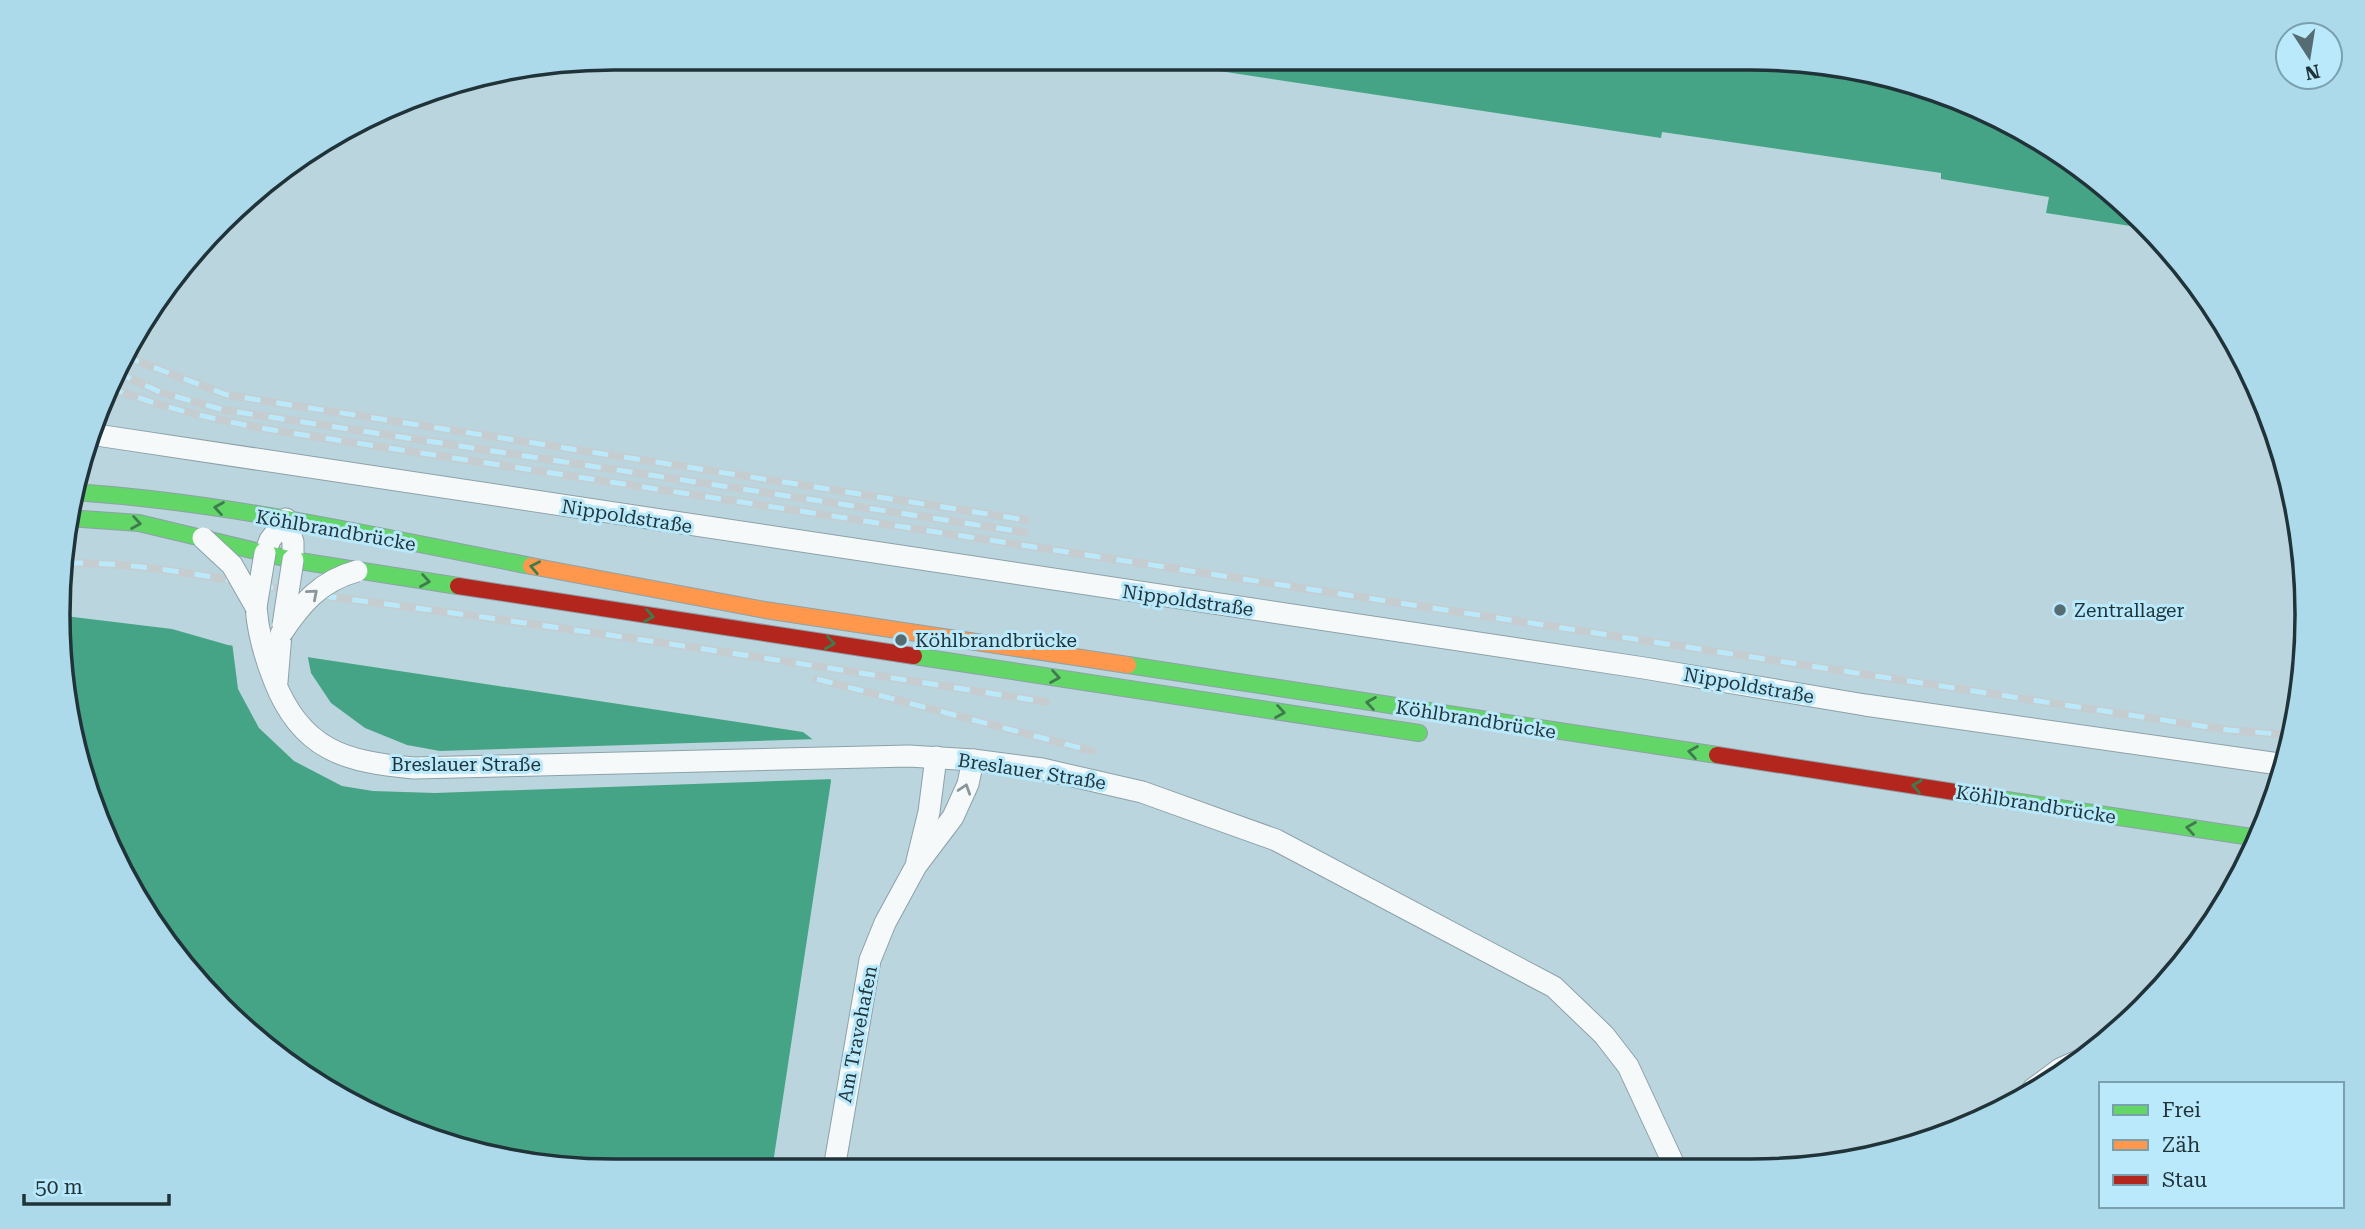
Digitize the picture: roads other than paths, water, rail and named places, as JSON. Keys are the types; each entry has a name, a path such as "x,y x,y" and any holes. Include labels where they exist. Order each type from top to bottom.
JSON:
{"main road":[{"name":"Köhlbrandbrücke","path":"84,493 137,496 286,519 765,610 2248,836"},
{"name":"Köhlbrandbrücke","path":"78,519 139,523 293,560 1437,736"}],"street":[{"name":"Nippoldstraße","path":"100,436 1616,663 1865,705 2274,763"},
{"name":"Breslauer Straße","path":"286,519 270,540 265,553 256,607 261,644 277,688 295,720 318,743 349,758 414,768 881,755 972,760 1107,782 1231,822 1303,853 1390,903 1536,975 1587,1016 1628,1066 1671,1159"},
{"path":"277,688 281,634 293,560 293,542 286,519"},
{"name":"Breslauer Straße","path":"203,538 232,565 256,607"},
{"path":"281,634 300,606 314,592 357,570"},
{"name":"Am Travehafen","path":"916,866 927,821 936,757"},
{"name":"Am Travehafen","path":"836,1159 870,960 885,923 916,866 953,817 968,784 972,760"}],"railway":[{"path":"134,360 227,395 1026,520"},
{"path":"125,376 160,392 224,410 1024,532"},
{"path":"118,390 198,415 291,433 2228,730 2282,734"},
{"path":"73,563 170,570 305,593 604,634 1046,702"},
{"path":"817,679 1092,751"}],"place":[{"name":"Zentrallager","path":"2060,610"},
{"name":"Köhlbrandbrücke","path":"901,640"}]}
